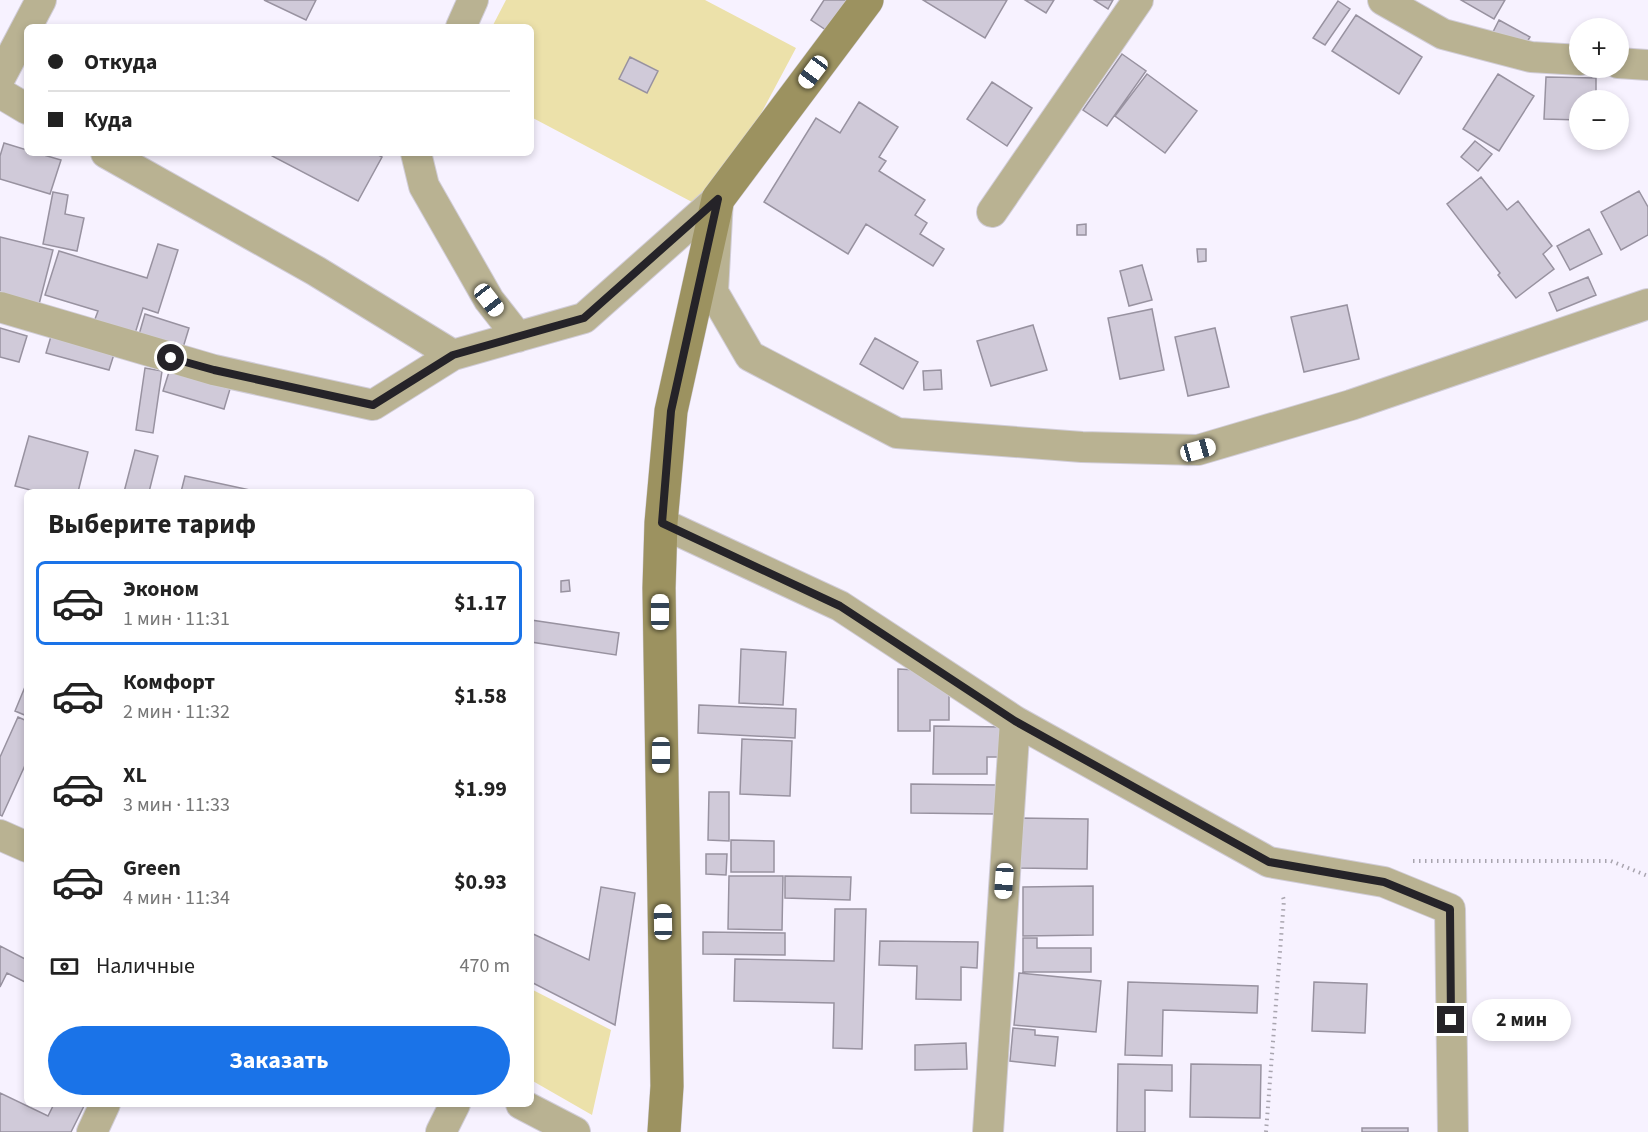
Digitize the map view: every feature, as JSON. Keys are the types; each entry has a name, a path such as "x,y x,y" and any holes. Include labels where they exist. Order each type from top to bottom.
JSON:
{"street":[{"path":"28,24 41,0"},
{"path":"462,24 473,0"},
{"path":"0,307 214,370 373,405 453,355 584,318 718,199 867,0"},
{"path":"992,212 1138,0"},
{"path":"1383,0 1443,34 1531,57 1569,59"},
{"path":"0,78 24,32"},
{"path":"1629,64 1648,65"},
{"path":"0,93 24,106"},
{"path":"111,156 316,271 453,355"},
{"path":"417,156 424,186 489,300 518,337"},
{"path":"718,199 713,292 750,356 897,433 1082,447 1198,450 1351,405 1648,304"},
{"path":"664,1132 667,1086 659,600 662,523 671,411 718,199"},
{"path":"662,523 840,606 1015,721 1269,862 1384,882 1450,909 1453,1132"},
{"path":"988,1132 1015,721"},
{"path":"0,835 24,846"},
{"path":"92,1132 104,1107"},
{"path":"441,1132 454,1107"},
{"path":"527,1107 575,1132"}],"path":[{"path":"1411,861 1611,861 1648,876"},
{"path":"1266,1132 1284,900 1269,862"}],"shaded area":[{"path":"506,0 705,0 796,48 709,211 534,119 534,24 494,24"},
{"path":"534,991 611,1030 592,1115 534,1082"}],"building":[{"path":"264,0 316,0 306,20"},
{"path":"824,0 859,0 835,36 811,20"},
{"path":"923,0 1007,0 985,38"},
{"path":"1025,0 1054,0 1046,13"},
{"path":"1094,0 1113,0 1108,9"},
{"path":"1461,0 1505,0 1494,19"},
{"path":"1338,1 1350,9 1325,45 1313,38"},
{"path":"1356,15 1422,57 1399,94 1332,51"},
{"path":"1499,20 1530,37 1523,49 1493,32"},
{"path":"1122,54 1146,71 1107,126 1083,110"},
{"path":"630,57 658,71 647,93 619,79"},
{"path":"1147,74 1197,111 1165,153 1115,116"},
{"path":"1498,74 1534,96 1499,151 1463,129"},
{"path":"1546,77 1596,78 1596,90 1569,90 1569,120 1544,119"},
{"path":"992,82 1032,108 1007,146 967,119"},
{"path":"859,102 898,127 879,157 886,161 879,171 925,200 915,215 927,223 920,234 944,249 933,266 866,224 848,254 764,202 816,118 840,133"},
{"path":"1475,141 1492,154 1478,171 1461,157"},
{"path":"4,143 24,149 24,156 47,156 61,160 50,194 0,179 0,156"},
{"path":"272,156 380,156 382,157 358,201"},
{"path":"1481,177 1507,210 1518,201 1552,246 1543,254 1554,269 1516,298 1498,275 1500,273 1447,204"},
{"path":"1639,191 1648,207 1648,235 1621,250 1601,212"},
{"path":"53,192 68,195 65,214 84,218 77,251 43,244"},
{"path":"1086,224 1086,235 1077,235 1077,225"},
{"path":"1589,229 1602,254 1570,270 1557,246"},
{"path":"0,237 53,250 37,312 0,302"},
{"path":"158,244 178,250 158,313 143,308 133,340 92,327 98,311 45,295 59,251 147,278"},
{"path":"1197,249 1206,249 1206,261 1198,262"},
{"path":"1142,265 1152,300 1129,306 1120,271"},
{"path":"1588,277 1596,295 1557,311 1549,293"},
{"path":"1347,305 1359,359 1304,372 1291,317"},
{"path":"1152,309 1164,370 1120,379 1108,318"},
{"path":"145,314 189,328 182,351 138,338"},
{"path":"1033,325 1047,370 991,386 977,341"},
{"path":"0,328 27,336 19,362 0,357"},
{"path":"1215,328 1229,387 1188,396 1175,337"},
{"path":"52,333 115,351 109,370 46,353"},
{"path":"875,338 918,362 903,389 860,364"},
{"path":"145,368 162,371 153,433 136,430"},
{"path":"941,370 942,389 924,390 923,371"},
{"path":"169,372 230,389 224,409 163,391"},
{"path":"29,436 88,452 79,489 26,489 15,486"},
{"path":"135,450 158,456 150,489 125,489"},
{"path":"185,476 245,489 182,489"},
{"path":"569,580 570,591 561,592 561,581"},
{"path":"534,620 619,633 616,655 534,642"},
{"path":"741,649 786,652 783,705 739,703"},
{"path":"898,669 917,670 949,687 949,720 930,720 930,731 898,731"},
{"path":"24,689 24,715 15,711"},
{"path":"699,705 796,709 795,738 698,733"},
{"path":"18,717 24,720 24,768 2,816 0,815 0,757"},
{"path":"934,726 1003,727 1003,757 987,757 987,774 933,774"},
{"path":"742,739 792,741 790,796 740,794"},
{"path":"911,784 997,785 996,814 911,813"},
{"path":"709,792 729,792 729,841 708,840"},
{"path":"1018,818 1088,819 1087,869 1017,868"},
{"path":"731,840 774,841 774,872 731,872"},
{"path":"706,854 727,854 726,875 706,874"},
{"path":"729,876 783,876 782,930 728,929"},
{"path":"785,876 851,877 850,900 785,898"},
{"path":"1093,886 1093,935 1023,936 1023,887"},
{"path":"601,887 635,893 615,1025 534,984 534,934 589,960"},
{"path":"835,909 866,909 862,1049 833,1048 834,1003 734,1001 735,959 834,961"},
{"path":"703,932 785,933 785,955 703,954"},
{"path":"1023,938 1037,938 1037,948 1091,948 1091,972 1023,972"},
{"path":"880,941 978,942 977,968 961,967 961,1000 916,999 917,966 879,965"},
{"path":"0,946 24,958 24,982 7,973 0,987"},
{"path":"1019,973 1101,981 1096,1032 1014,1025"},
{"path":"1128,982 1258,986 1257,1013 1163,1010 1162,1056 1125,1055"},
{"path":"1314,982 1367,984 1365,1033 1312,1031"},
{"path":"1013,1028 1035,1030 1035,1035 1058,1037 1055,1066 1010,1061"},
{"path":"966,1043 967,1069 915,1070 915,1045"},
{"path":"1118,1064 1172,1065 1172,1091 1145,1090 1145,1132 1117,1132"},
{"path":"1191,1064 1261,1065 1260,1118 1190,1117"},
{"path":"0,1093 24,1104 24,1107 29,1107 48,1116 52,1107 84,1107 71,1132 0,1132"},
{"path":"1362,1128 1408,1128 1408,1132 1362,1132"}],"route":[{"path":"171,358 214,370 373,405 453,355 584,318 718,199 671,411 662,523 840,606 1015,721 1269,862 1384,882 1450,909 1451,1020"}]}
